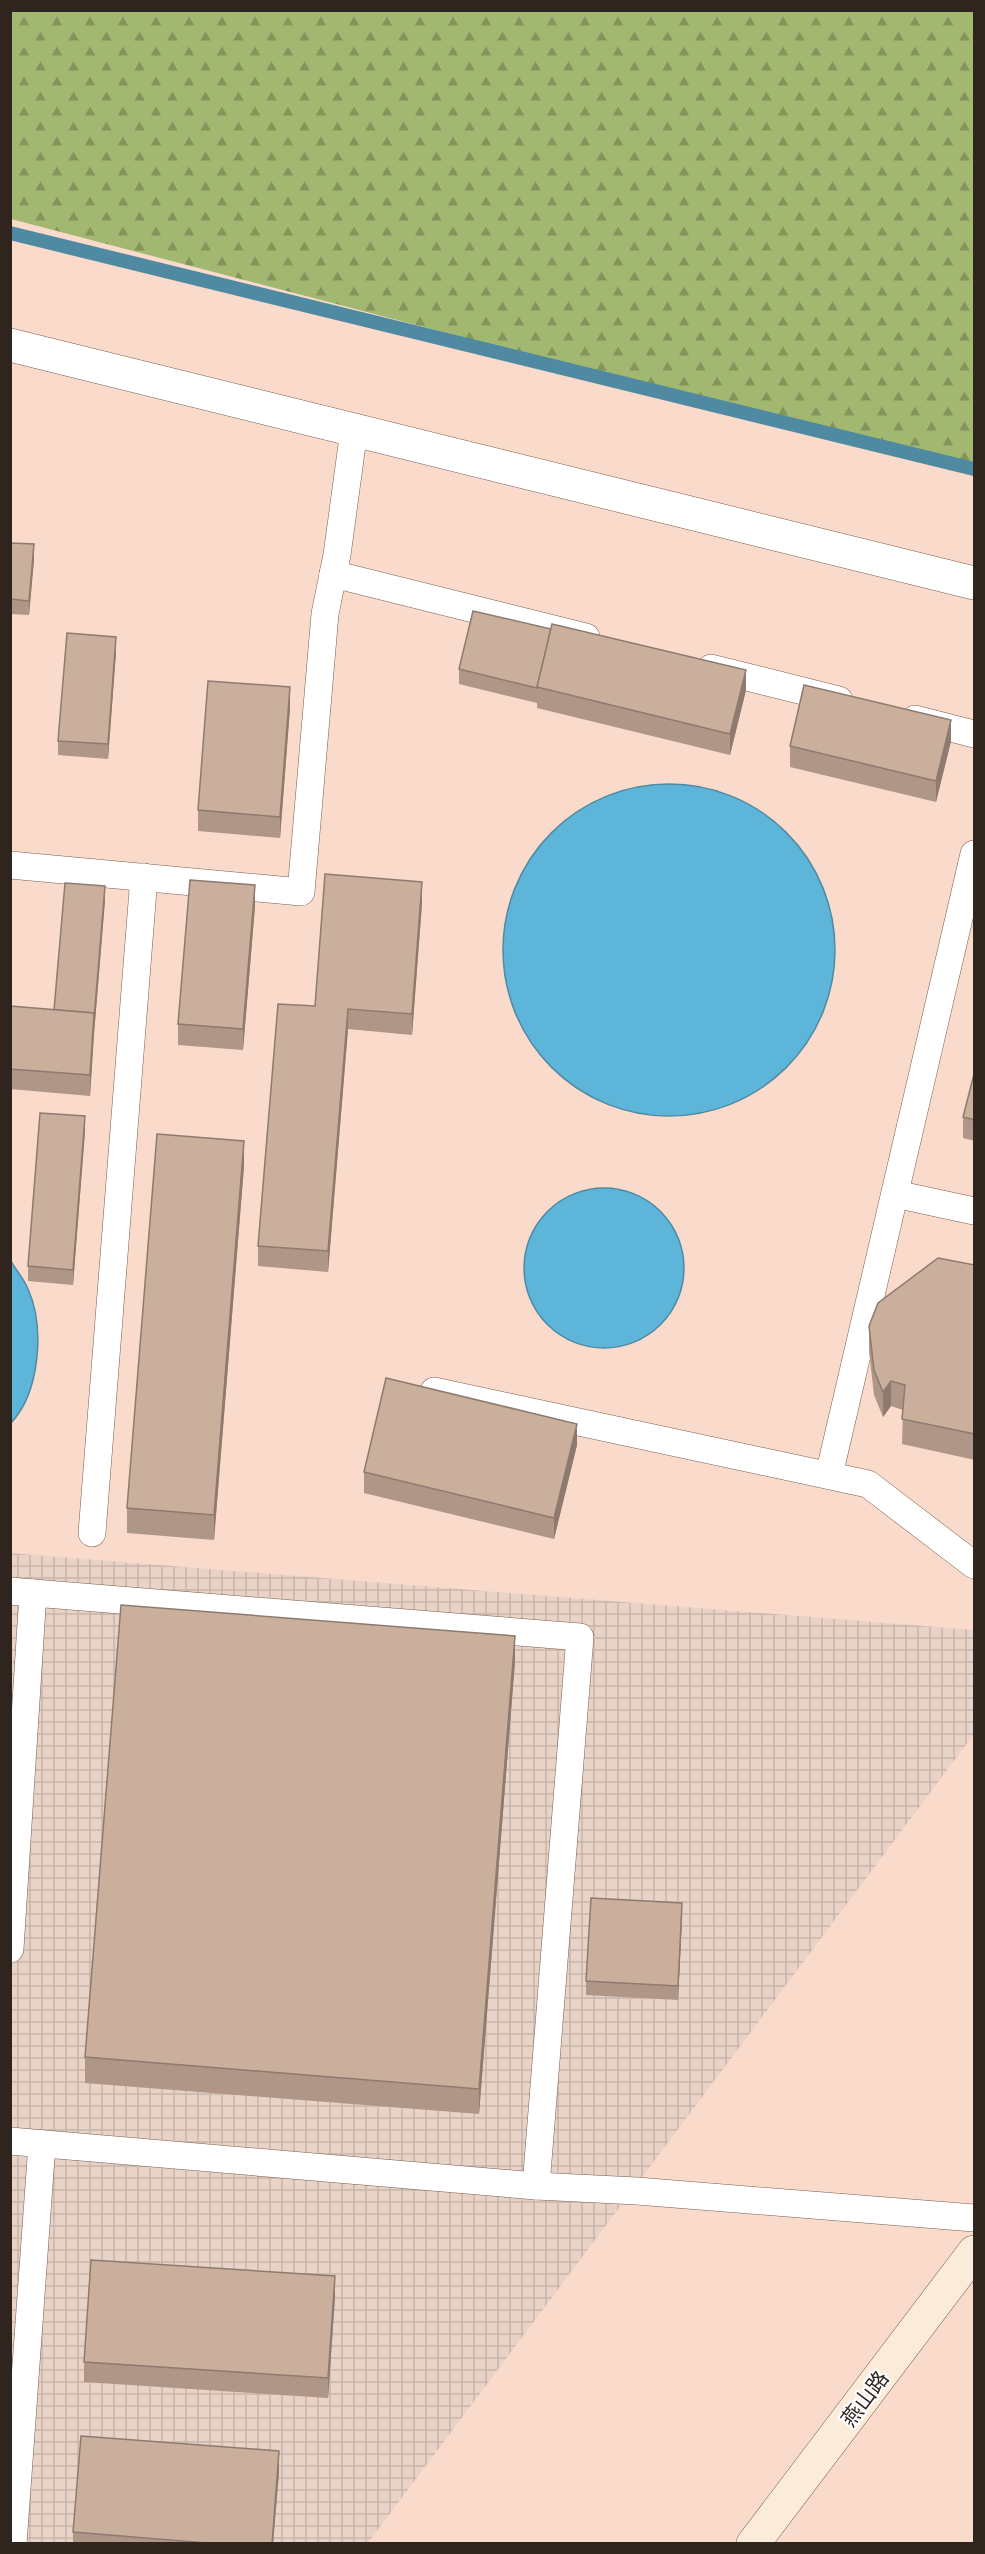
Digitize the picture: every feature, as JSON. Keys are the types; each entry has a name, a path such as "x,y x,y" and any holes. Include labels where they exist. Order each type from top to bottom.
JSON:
{"street":[{"path":"10,345 975,583"},
{"name":"燕山路","path":"753,2544 975,2252"}],"lane":[{"path":"10,865 301,892 325,614 354,430"},
{"path":"333,574 608,642"},
{"path":"688,663 860,705"},
{"path":"894,714 975,734"},
{"path":"829,1475 975,854"},
{"path":"92,1533 144,877"},
{"path":"895,1194 975,1211"},
{"path":"415,1387 868,1484 975,1565"},
{"path":"10,1949 22,1592 580,1637 536,2186"},
{"path":"10,2141 536,2186 649,2192 975,2218"},
{"path":"13,2544 42,2144"}],"shaded area":[{"path":"10,1553 974,1630 974,1734 368,2543 11,2543"}],"green space":[{"path":"10,11 974,11 974,471 11,219"}],"water":[{"path":"669,784 701,787 733,797 761,812 786,833 807,858 822,886 832,918 835,950 832,982 822,1014 807,1042 786,1067 761,1088 733,1103 701,1113 669,1116 637,1113 605,1103 577,1088 552,1067 531,1042 516,1014 506,982 503,950 506,918 516,886 531,858 552,833 577,812 605,797 637,787"},
{"path":"604,1188 634,1194 660,1212 678,1238 684,1268 678,1298 660,1324 634,1342 604,1348 574,1342 548,1324 530,1298 524,1268 530,1238 548,1212 574,1194"},
{"path":"11,1261 26,1285 33,1304 38,1340 34,1377 21,1410 11,1423"}],"building":[{"path":"10,543 34,544 29,601 10,599"},
{"path":"473,611 551,629 537,688 459,669"},
{"path":"552,624 746,670 730,734 537,687"},
{"path":"67,633 116,637 108,744 58,741"},
{"path":"208,681 290,687 280,817 198,810"},
{"path":"804,685 951,720 936,781 790,746"},
{"path":"325,874 422,882 412,1014 348,1009 328,1251 258,1246 278,1004 315,1006"},
{"path":"190,880 255,885 243,1029 178,1024"},
{"path":"65,883 105,886 94,1019 94,1013 54,1010"},
{"path":"10,1006 94,1013 90,1075 10,1069"},
{"path":"975,1070 975,1120 963,1117"},
{"path":"40,1113 85,1116 73,1270 28,1266"},
{"path":"157,1134 244,1141 214,1515 127,1508"},
{"path":"938,1258 975,1265 975,1434 902,1419 905,1385 891,1381 883,1392 874,1370 869,1326 878,1303"},
{"path":"386,1378 577,1424 554,1518 364,1472"},
{"path":"121,1605 515,1636 479,2089 85,2057"},
{"path":"591,1898 682,1903 678,1986 586,1981"},
{"path":"91,2260 335,2276 328,2378 84,2362"},
{"path":"81,2436 279,2451 272,2544 219,2544 73,2532"}],"waterway":[{"path":"10,233 974,469"}]}
